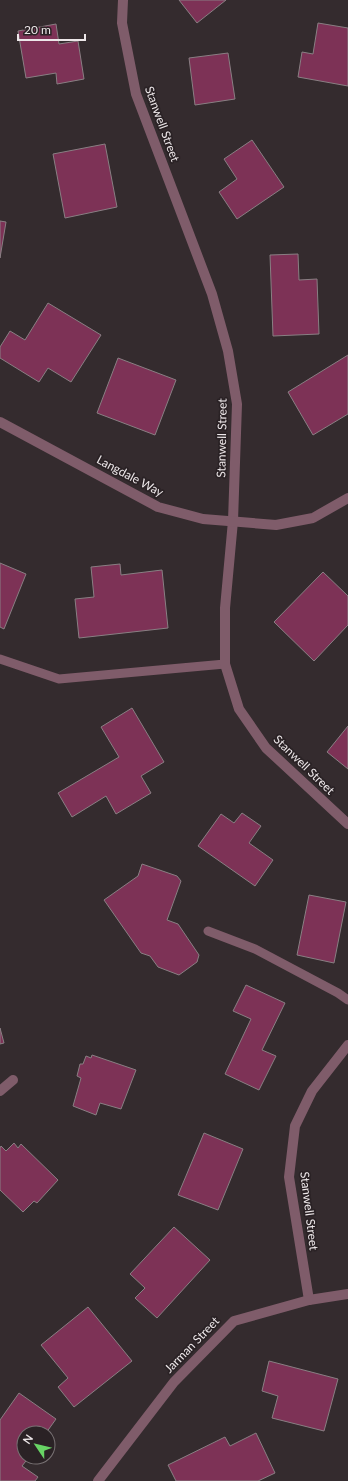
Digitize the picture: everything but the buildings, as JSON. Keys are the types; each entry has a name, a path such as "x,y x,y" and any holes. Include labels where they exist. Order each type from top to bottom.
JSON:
{"street":[{"name":"Stanwell Street","path":"123,0 122,23 136,94 212,294 228,350 237,404 233,522 225,608 225,664 239,709 266,748 348,824"},
{"name":"Langdale Way","path":"0,422 158,507 203,519 276,525 313,518 348,498"},
{"name":"Stanwell Street","path":"309,1300 289,1177 295,1126 312,1091 348,1045"},
{"path":"0,1091 13,1080"},
{"name":"Jarman Street","path":"98,1481 174,1382 234,1321 309,1300 348,1294"}],"lane":[{"path":"0,659 59,678 225,664"},
{"path":"208,931 255,949 338,993 348,1000"}]}
